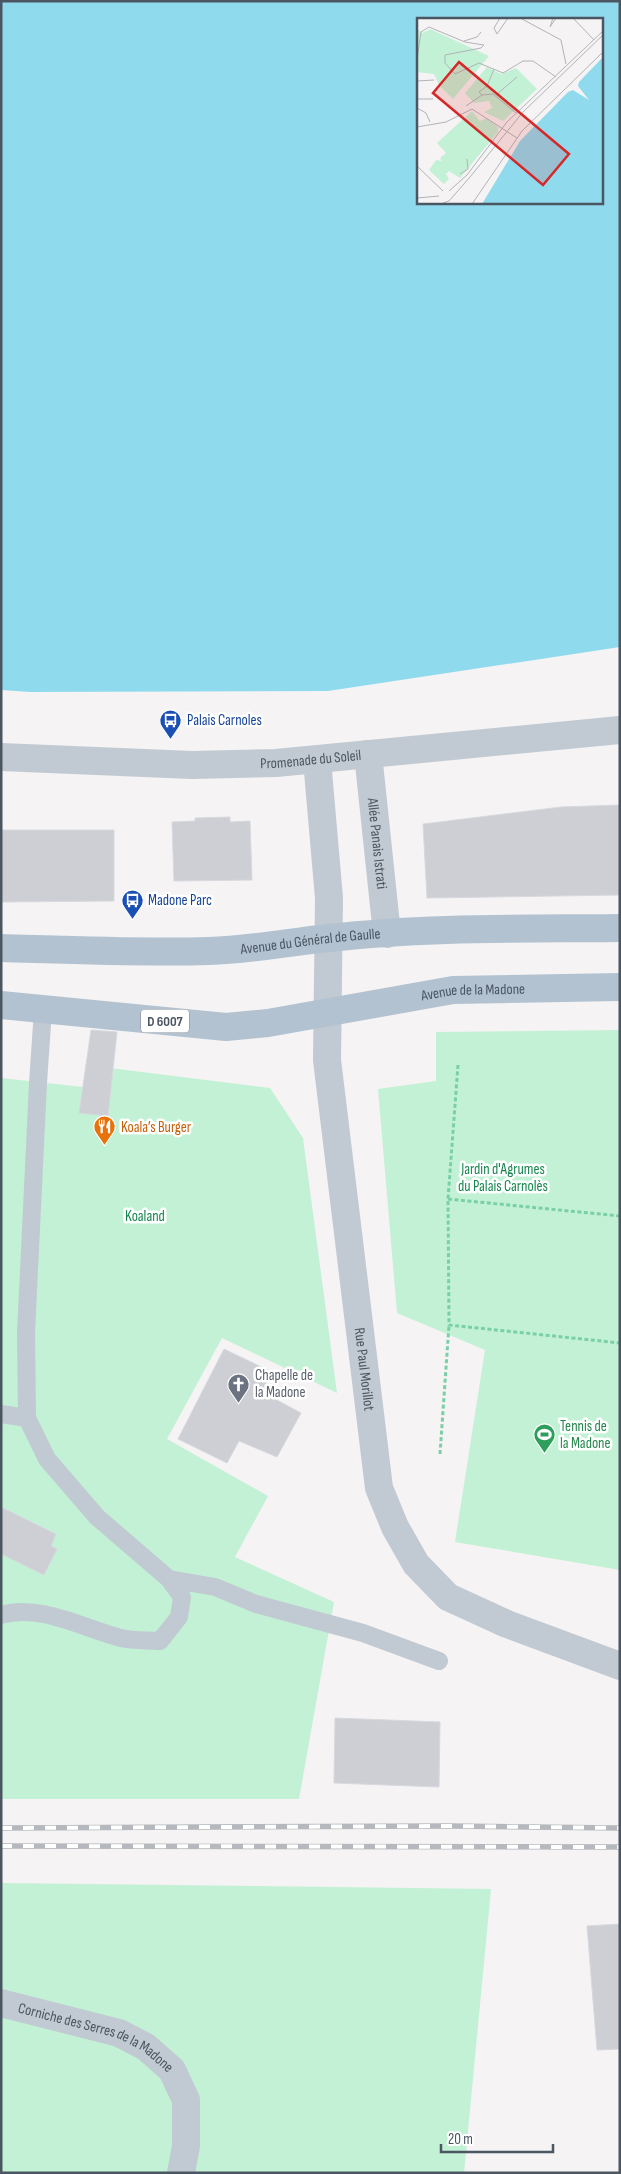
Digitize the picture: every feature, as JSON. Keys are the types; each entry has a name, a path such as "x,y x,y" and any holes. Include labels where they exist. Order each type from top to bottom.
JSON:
{"main road":[{"name":"Avenue du Général de Gaulle","path":"1,948 109,952 210,951 277,946 329,938 454,930 620,928"},
{"name":"Avenue de la Madone","path":"328,1012 453,990 620,987"},
{"name":"D 6007","path":"1,1005 226,1027 268,1024 328,1012"}],"street":[{"name":"Promenade du Soleil","path":"1,757 192,765 276,763 620,730"},
{"name":"Allée Panais Istrati","path":"368,754 387,934"},
{"path":"317,760 329,898 329,938"},
{"name":"Rue Paul Morillot","path":"329,938 327,1060 379,1488 395,1527 416,1564 448,1597 507,1624 620,1666"},
{"name":"Corniche des Serres de la Madone","path":"1,2003 119,2033 146,2047 172,2070 186,2100 186,2146 181,2173"}],"lane":[{"path":"1,1615 14,1611 58,1617 123,1639 160,1641 179,1617 182,1597 169,1579 97,1517 47,1460 27,1418 26,1332 43,1010"},
{"path":"1,1414 27,1418"},
{"path":"169,1579 215,1587 256,1604 363,1633 439,1661"}],"path":[{"path":"440,1454 449,1325 448,1200 458,1065"},
{"path":"448,1200 620,1216"},
{"path":"449,1325 620,1342"}],"green space":[{"name":"Jardin d'Agrumes du Palais Carnolès","path":"620,1030 620,1570 455,1542 485,1350 397,1313 378,1089 436,1081 436,1032"},
{"name":"Koaland","path":"86,1065 270,1088 303,1138 337,1393 222,1338 167,1439 268,1496 235,1557 334,1602 299,1799 1,1799 1,1078 83,1087"},
{"path":"1,1883 491,1889 464,2173 1,2173"}],"water":[{"path":"1,1 620,1 620,647 328,691 30,692 1,690"}],"building":[{"path":"620,805 620,895 427,898 423,824 561,807"},
{"path":"230,817 230,822 250,821 252,880 174,881 172,822 195,821 195,818"},
{"path":"1,830 114,830 114,901 1,902"},
{"path":"91,1030 117,1032 108,1116 79,1113"},
{"name":"Chapelle de la Madone","path":"224,1349 272,1372 262,1392 301,1413 277,1457 239,1441 227,1463 178,1439"},
{"path":"1,1507 56,1534 51,1546 57,1549 44,1575 1,1554"},
{"path":"335,1718 440,1722 439,1787 334,1783"},
{"path":"620,1924 620,2049 597,2050 587,1926"}],"railway":[{"path":"1,1828 449,1826 620,1828"},
{"path":"1,1846 620,1847"}],"place":[{"name":"Palais Carnoles","path":"171,739"},
{"name":"Madone Parc","path":"132,919"},
{"name":"Koala’s Burger","path":"105,1146"},
{"name":"Chapelle de la Madone","path":"239,1403"},
{"name":"Tennis de la Madone","path":"544,1454"}]}
